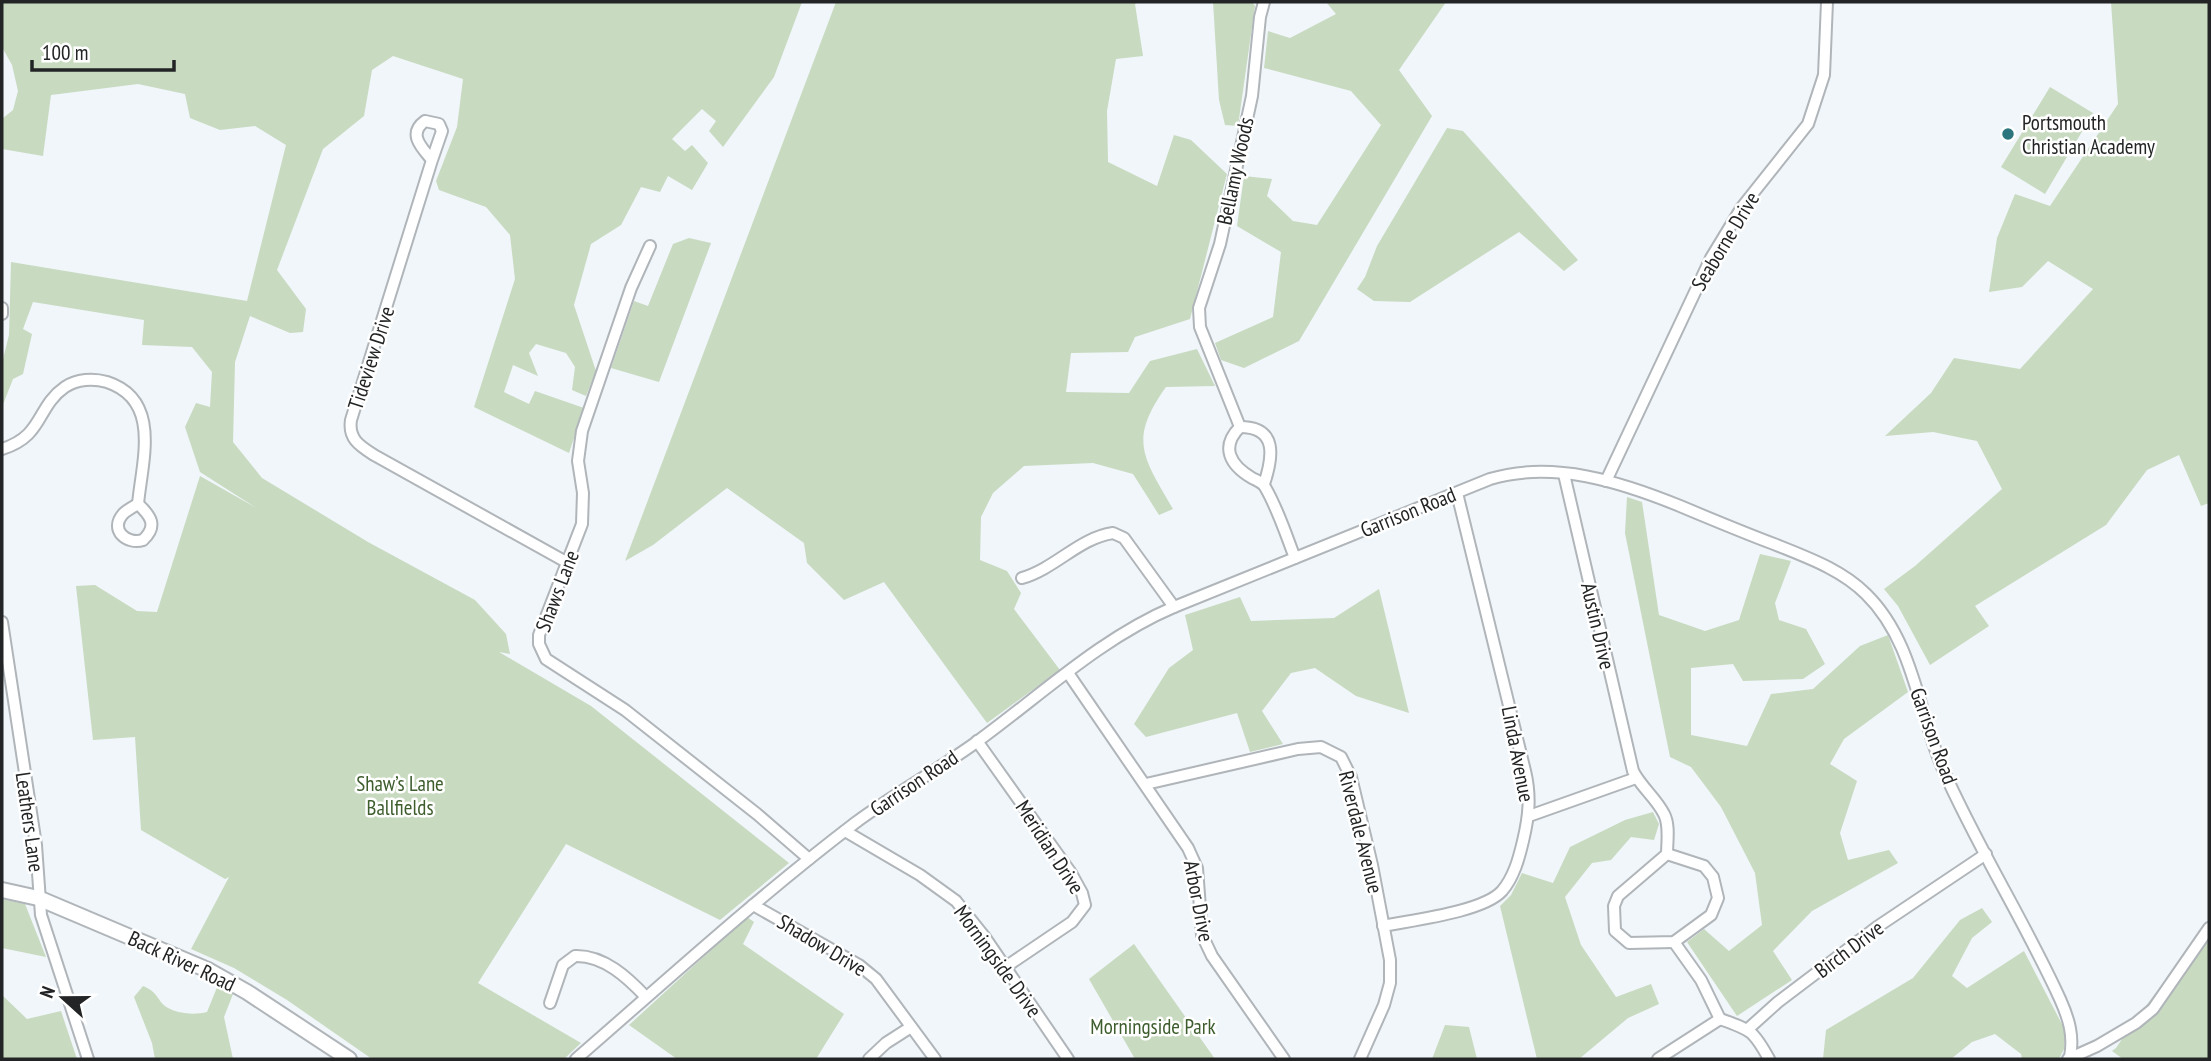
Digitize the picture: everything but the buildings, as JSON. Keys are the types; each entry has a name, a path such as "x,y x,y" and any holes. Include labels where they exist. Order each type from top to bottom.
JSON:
{"street":[{"name":"Bellamy Woods","path":"1240,427 1200,327 1199,308 1220,244 1247,118 1256,74 1260,17 1264,2"},
{"name":"Seaborne Drive","path":"1606,481 1711,258 1742,206 1808,124 1824,75 1827,2"},
{"name":"Tideview Drive","path":"432,160 351,420 351,436 361,447 374,455 568,563"},
{"name":"Shaws Lane","path":"650,246 631,288 582,431 578,461 584,508 582,524 539,635 538,644 546,659 625,710 747,806 809,859"},
{"path":"2,308 2,314"},
{"path":"2,449 20,443 28,436 49,404 65,387 83,380 110,383 134,399 142,416 144,442 138,504"},
{"path":"1264,484 1270,463 1270,442 1258,430 1240,427 1230,441 1230,460 1264,484 1295,558"},
{"name":"Garrison Road","path":"576,1059 753,905 845,831 977,741 1128,631 1174,607 1490,479 1518,471 1564,474 1606,481 1654,496 1831,568 1867,594 1894,629 1911,671 1942,767 2060,999 2069,1020 2073,1041 2069,1058"},
{"name":"Austin Drive","path":"1564,474 1625,741 1636,778"},
{"name":"Linda Avenue","path":"1383,926 1483,904 1502,891 1518,862 1529,816 1530,793 1457,493"},
{"path":"1022,578 1041,572 1092,539 1113,533 1124,538 1174,607"},
{"name":"Leathers Lane","path":"2,622 36,845 38,898 48,939 88,1059"},
{"name":"Arbor Drive","path":"1068,673 1188,848 1197,868 1202,935 1212,956 1284,1059"},
{"name":"Meridian Drive","path":"977,741 1071,873 1085,905 1072,922 1004,968"},
{"name":"Riverdale Avenue","path":"1146,784 1298,749 1321,747 1341,757 1351,777 1372,865 1390,960 1390,983 1384,1005 1360,1059"},
{"path":"1529,816 1636,778 1664,813 1667,824 1667,854 1618,896 1614,906 1615,931 1629,943 1674,942 1711,915 1718,898 1713,877 1704,866 1667,854"},
{"name":"Morningside Drive","path":"845,831 920,874 956,901 971,918 1068,1059"},
{"name":"Birch Drive","path":"1748,1029 1778,1002 1877,927 1986,854"},
{"name":"Back River Road","path":"2,890 38,898 208,970 247,992 349,1059"},
{"name":"Shadow Drive","path":"753,905 859,965 876,979 935,1059"},
{"path":"2069,1058 2097,1046 2136,1023 2153,1009 2209,928"},
{"path":"1674,942 1701,980 1720,1019 1748,1029 1759,1039 1769,1059"},
{"path":"550,1003 563,965 575,956 592,958 621,973 646,997"},
{"path":"1658,1059 1720,1019"},
{"path":"869,1059 886,1043 911,1027"}],"green space":[{"name":"Shaw’s Lane Ballfields","path":"2,2 802,2 774,77 723,147 709,131 716,121 702,109 672,139 685,151 692,145 708,163 692,190 668,176 660,192 641,187 621,225 591,244 574,305 596,371 586,396 572,390 575,367 566,353 536,344 529,353 538,376 513,365 504,392 529,404 535,391 584,408 569,453 474,407 515,279 510,235 486,207 439,190 436,181 457,127 463,79 393,56 372,70 364,116 323,149 277,270 306,309 303,332 290,333 250,316 235,362 233,442 262,478 368,542 475,600 506,634 510,654 499,652 591,706 789,863 720,920 566,844 478,983 581,1043 564,1059 372,1059 287,1000 234,968 191,949 229,877 225,879 141,830 135,737 93,740 76,586 95,585 137,611 157,612 200,476 258,509 200,472 185,427 196,403 210,407 212,372 192,347 142,345 144,320 33,302 23,329 32,334 23,374 13,379 2,407 2,363 9,335 11,262 247,301 286,145 255,126 220,130 190,118 185,94 138,84 51,95 43,156 2,149 2,119 13,110 18,91 12,65 2,47"},
{"path":"836,2 1138,2 1135,4 1143,56 1116,59 1107,111 1108,162 1157,186 1174,135 1191,140 1227,174 1190,319 1135,337 1128,352 1071,353 1066,392 1129,393 1150,361 1197,349 1215,386 1166,387 1154,405 1144,435 1148,462 1173,509 1159,515 1133,474 1093,463 1024,466 993,493 981,517 980,560 1007,571 1021,593 1014,609 1060,670 987,723 884,582 844,600 807,563 804,543 727,488 653,545 625,561"},
{"path":"1213,2 1252,2 1255,6 1238,126 1225,125 1219,100"},
{"path":"1326,2 1446,2 1399,70 1432,116 1299,341 1244,368 1221,360 1215,343 1273,317 1281,252 1237,226 1244,176 1272,179 1267,196 1293,221 1317,225 1381,125 1351,91 1264,68 1268,31 1290,38 1336,14"},
{"path":"2111,2 2209,2 2209,503 2201,506 2179,455 2147,470 2106,525 1975,606 1989,626 1930,665 1898,606 1884,589 1915,566 2002,489 1977,441 1933,432 1885,436 1931,393 1954,358 2020,369 2093,289 2048,261 2022,287 1989,292 1997,238 2015,194 2050,206 2118,104"},
{"path":"2050,87 2093,113 2045,194 2001,167"},
{"path":"1447,128 1463,131 1578,260 1564,271 1519,232 1410,302 1374,301 1357,289 1365,277 1377,246"},
{"path":"689,238 711,243 659,382 611,368 634,301 648,306 673,244"},
{"path":"1627,497 1642,502 1659,615 1705,631 1739,620 1760,554 1791,561 1775,603 1779,620 1806,629 1825,664 1803,679 1743,681 1733,664 1691,668 1691,735 1747,746 1771,694 1813,689 1860,646 1888,635 1908,692 1844,739 1830,764 1857,781 1840,833 1848,860 1889,850 1898,863 1812,911 1773,951 1792,980 1737,1016 1687,942 1704,929 1729,951 1762,925 1755,873 1721,807 1691,767 1670,757 1625,533"},
{"path":"1379,589 1409,713 1356,696 1315,668 1291,673 1262,711 1283,744 1250,752 1237,713 1146,737 1134,724 1169,668 1193,650 1185,615 1240,597 1251,621 1334,618"},
{"path":"1653,812 1659,824 1654,840 1631,837 1611,860 1592,863 1565,897 1581,945 1616,997 1651,984 1659,1004 1628,1018 1579,1059 1537,1059 1500,906 1511,895 1522,873 1553,883 1570,847 1625,820"},
{"path":"2,899 25,904 46,957 2,948"},
{"path":"1982,908 1992,922 1972,938 1952,976 1967,988 2024,951 2066,1032 2064,1049 2059,1059 2022,1059 2021,1054 1995,1034 1972,1042 1951,1059 1823,1059 1826,1030 1913,978 1960,920"},
{"path":"747,917 754,922 743,944 844,1014 816,1059 677,1059 629,1025"},
{"path":"2209,930 2209,1059 2123,1059 2112,1051 2160,987"},
{"name":"Morningside Park","path":"1134,944 1215,1059 1135,1059 1089,979"},
{"path":"218,985 233,994 224,1017 233,1059 155,1059 152,1043 134,997 143,986 153,992 168,1008 192,1014 207,1012"},
{"path":"2,995 27,1019 61,1011 77,1059 2,1059"},
{"path":"1445,1025 1469,1027 1477,1059 1432,1059"}],"place":[{"name":"Portsmouth Christian Academy","path":"2008,134"}]}
